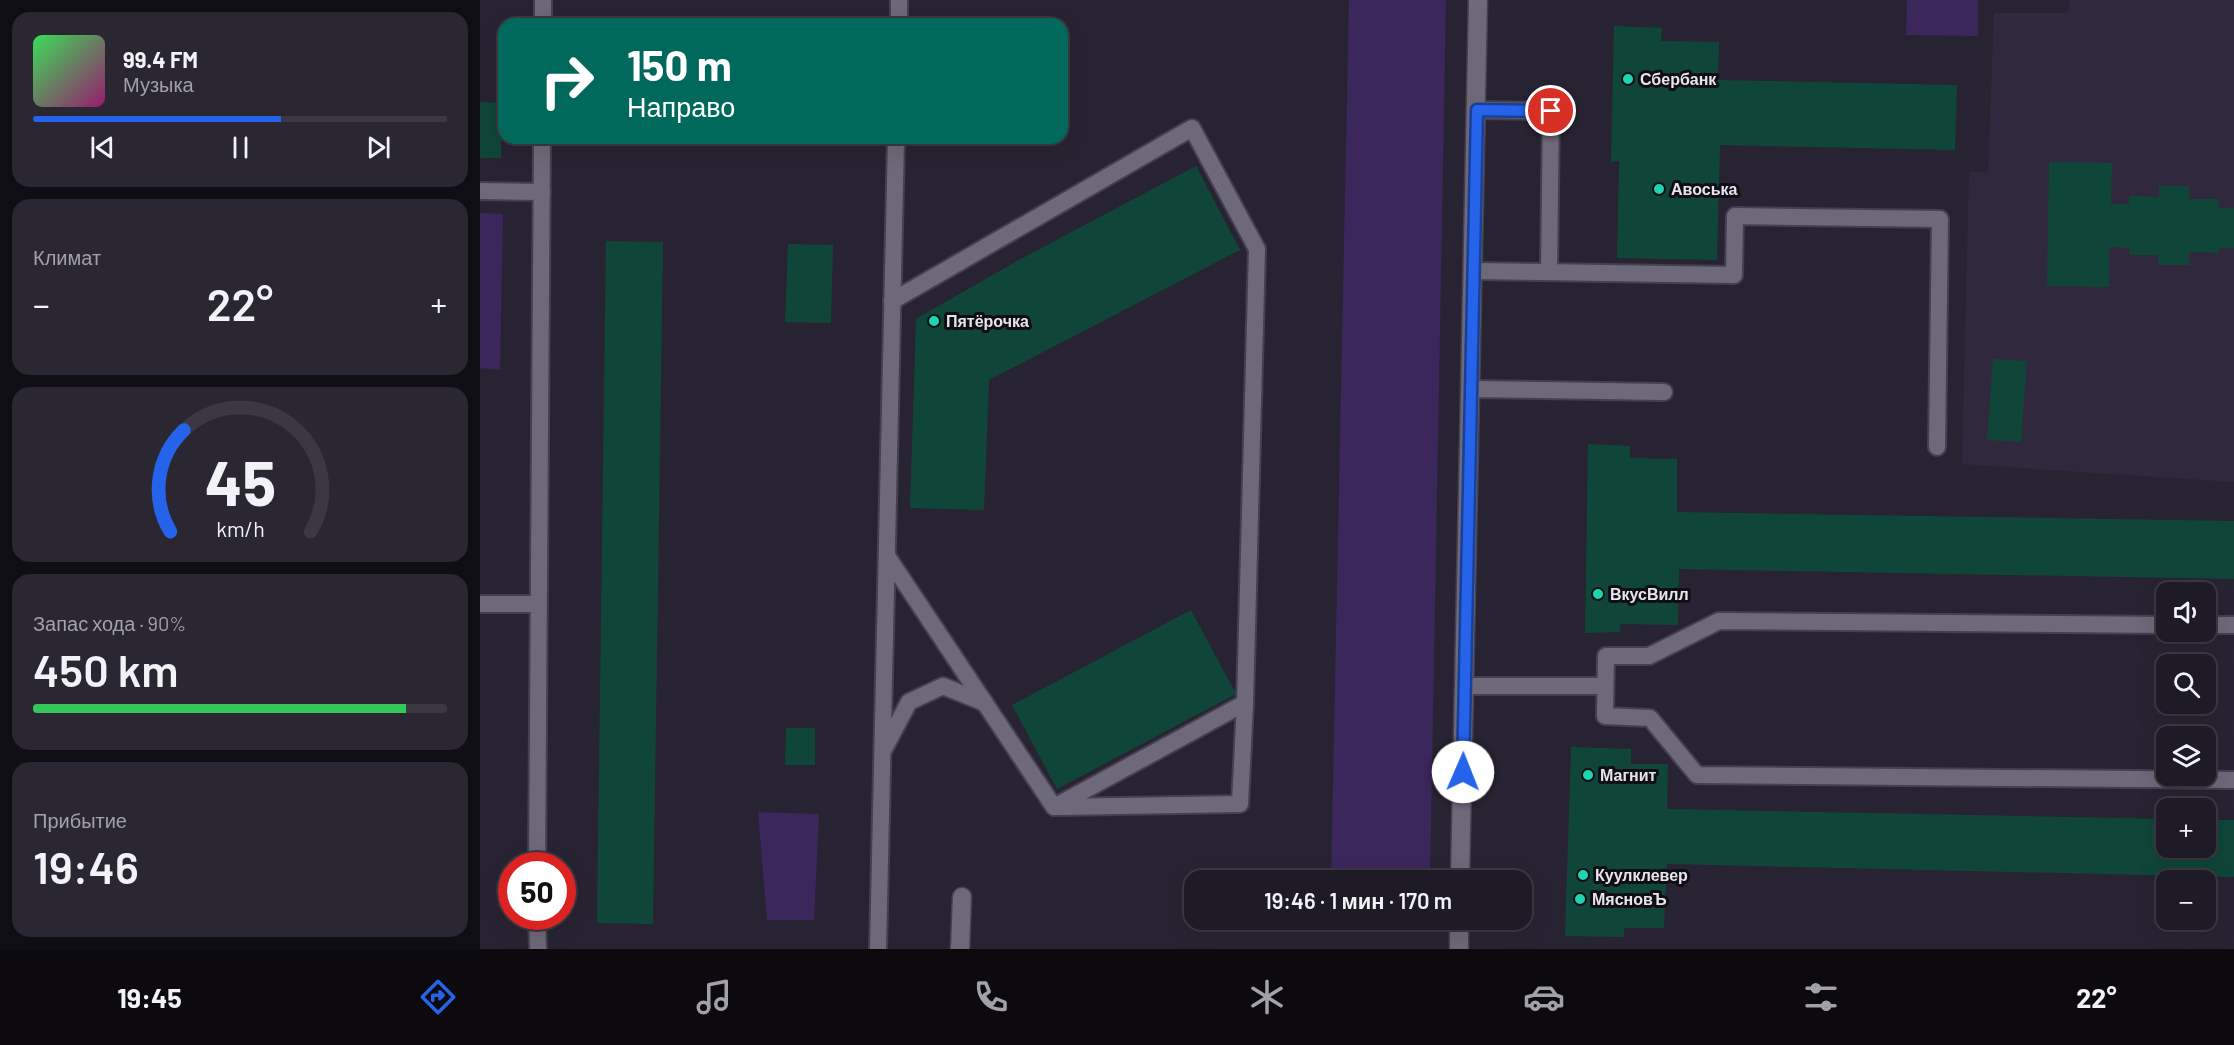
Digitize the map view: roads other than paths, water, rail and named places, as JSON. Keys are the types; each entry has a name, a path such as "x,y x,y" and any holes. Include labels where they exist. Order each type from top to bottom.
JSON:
{"main road":[{"path":"1460,870 1472,389 1478,0"},
{"path":"960,949 962,897"},
{"path":"1459,949 1460,930"}],"lane":[{"path":"543,0 543,18"},
{"path":"899,0 899,18"},
{"path":"1477,110 1551,111 1549,272"},
{"path":"892,301 1192,128 1257,249 1245,703 1240,804 1054,807"},
{"path":"537,852 542,144"},
{"path":"878,949 896,144"},
{"path":"480,191 542,192"},
{"path":"1474,271 1734,275 1735,216 1940,219 1937,447"},
{"path":"1472,389 1664,392"},
{"path":"887,556 1054,807"},
{"path":"480,604 537,604"},
{"path":"2156,625 1719,621 1649,656 1606,656 1605,716 1650,718 1697,774 2234,780"},
{"path":"2216,625 2234,626"},
{"path":"882,754 909,702 944,686 985,703"},
{"path":"1465,686 1605,686"},
{"path":"1054,807 1245,703"},
{"path":"537,930 538,949"}],"place":[{"name":"Сбербанк","path":"1628,79"},
{"name":"Авоська","path":"1659,189"},
{"name":"Пятёрочка","path":"934,321"},
{"name":"ВкусВилл","path":"1598,594"},
{"name":"Магнит","path":"1588,775"},
{"name":"Куулклевер","path":"1583,875"},
{"name":"МясновЪ","path":"1580,899"}]}
